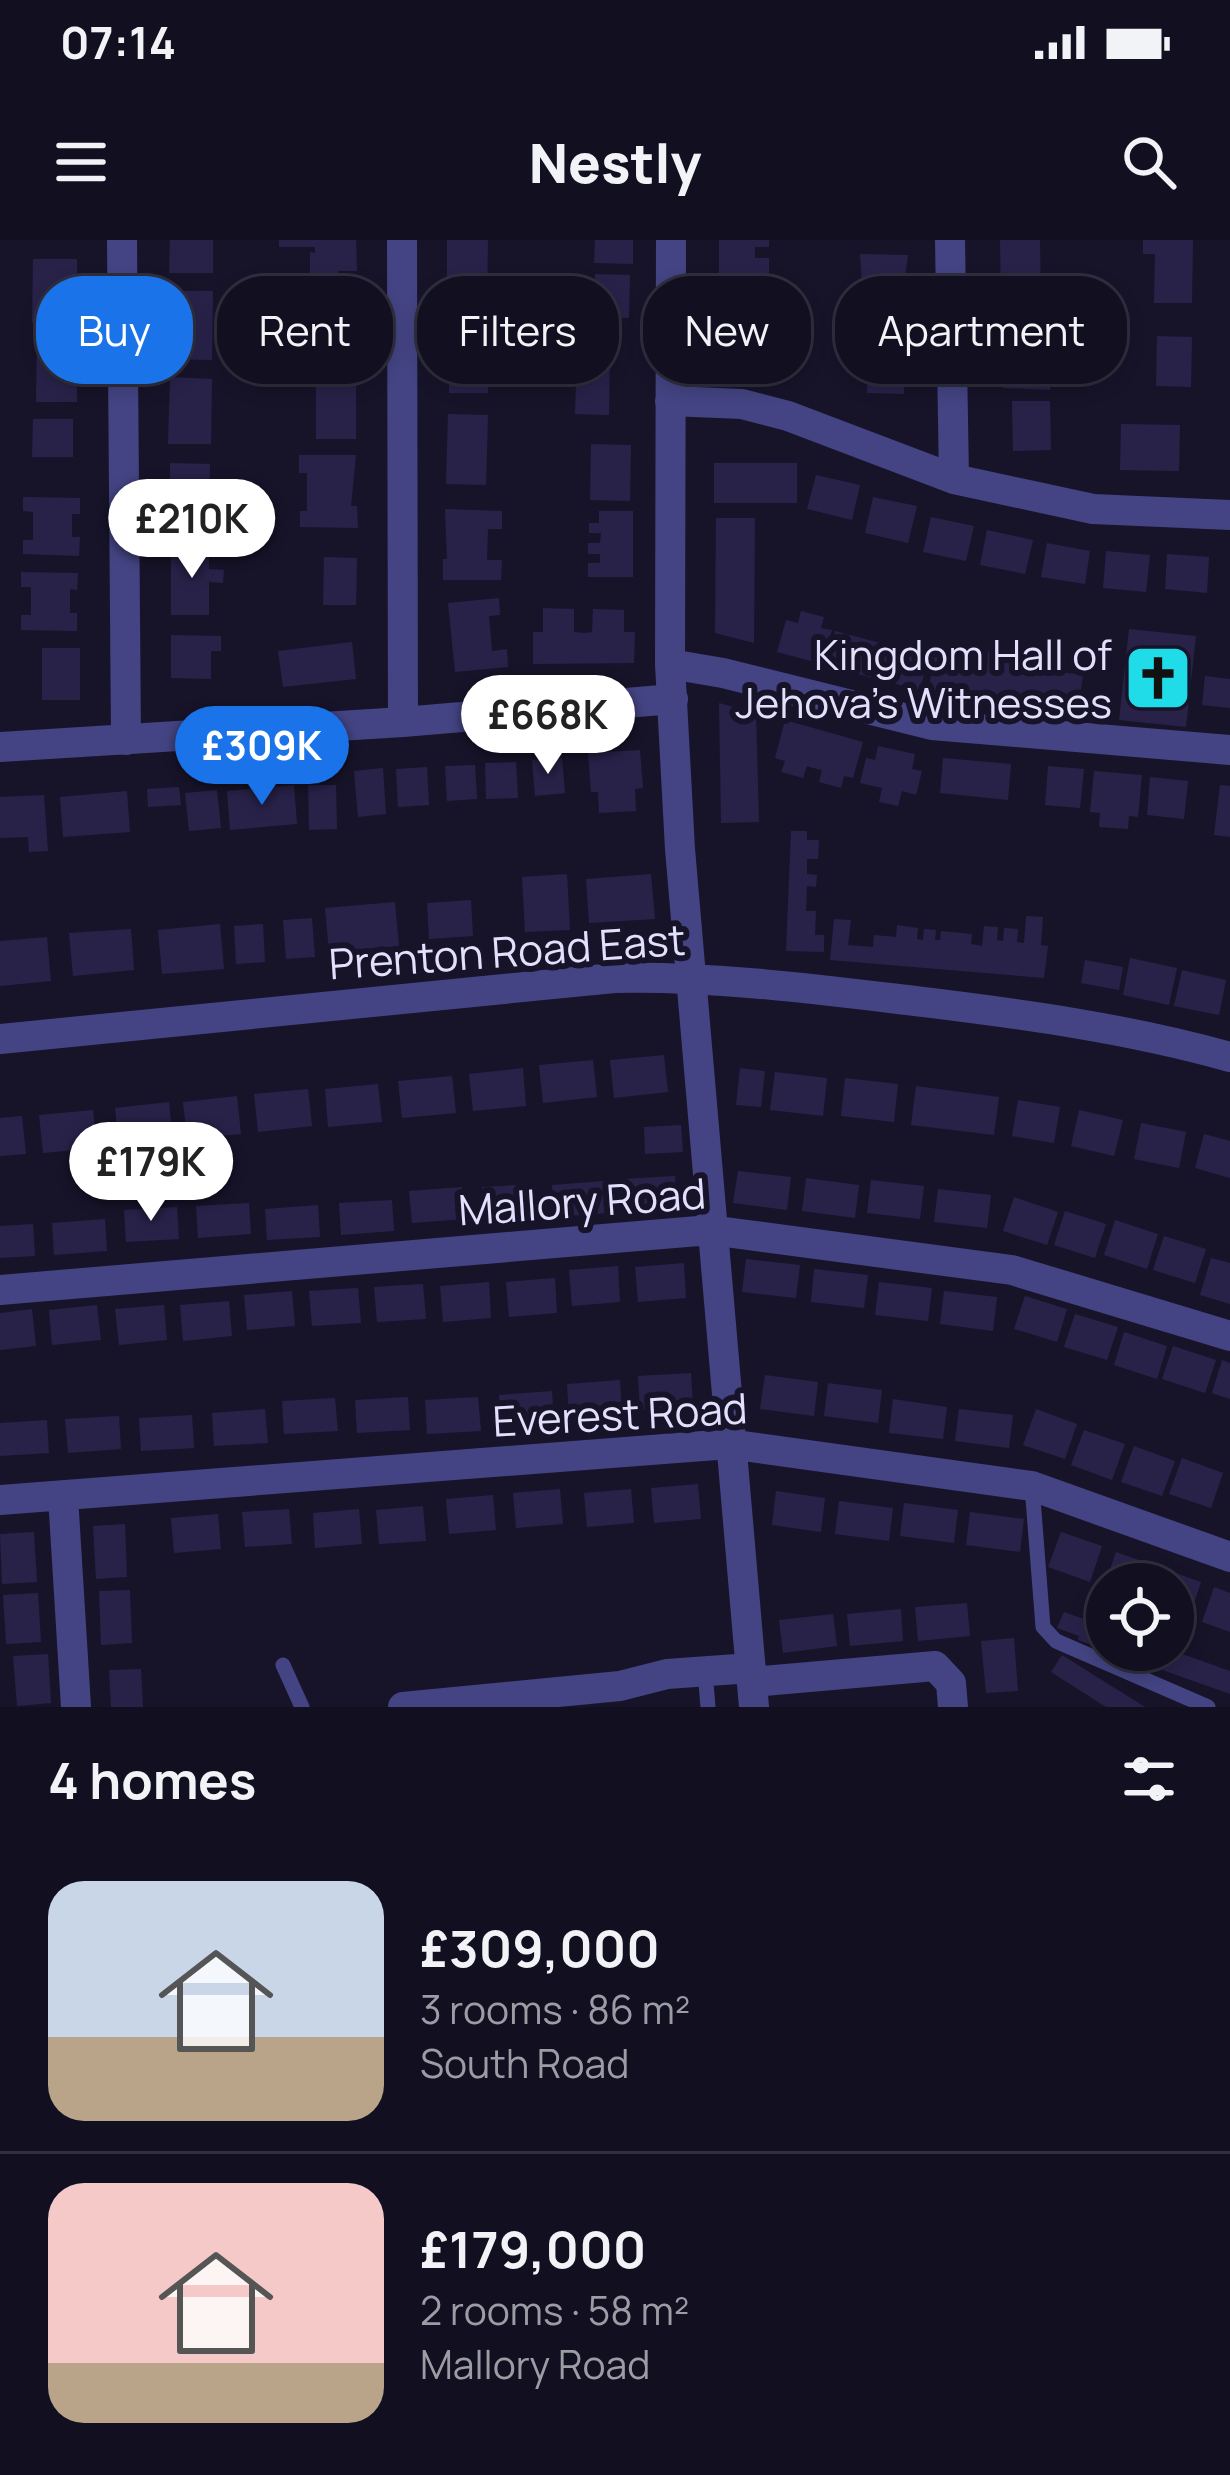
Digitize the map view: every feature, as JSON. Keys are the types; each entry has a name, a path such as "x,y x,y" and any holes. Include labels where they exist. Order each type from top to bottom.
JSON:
{"street":[{"path":"122,240 126,740"},
{"path":"402,240 404,722"},
{"path":"671,240 670,664 710,1230 752,1686"},
{"path":"950,240 954,479"},
{"path":"670,401 742,404 788,416 954,479 1093,508 1230,515"},
{"path":"670,664 932,725 1230,750"},
{"path":"0,747 404,722 673,699"},
{"name":"Prenton Road East","path":"0,1039 614,978 690,977 1031,1016 1150,1034 1230,1057"},
{"name":"Mallory Road","path":"0,1290 710,1230 1012,1270 1230,1336"},
{"name":"Everest Road","path":"0,1501 729,1444 1032,1486 1230,1557"},
{"path":"63,1496 76,1707"},
{"path":"403,1707 620,1686 705,1671 752,1686 935,1666 951,1683 953,1707"}],"lane":[{"path":"1032,1486 1043,1627 1056,1641 1208,1707"},
{"path":"283,1665 302,1707"},
{"path":"705,1671 708,1707"}],"building":[{"path":"170,240 213,240 213,273 169,273"},
{"path":"279,240 356,240 357,271 310,276 310,252 315,253 315,247 279,247"},
{"path":"447,240 488,240 487,276 447,276"},
{"path":"595,240 633,240 633,264 594,263"},
{"path":"719,240 769,240 769,247 755,247 755,258 769,258 769,276 719,276"},
{"path":"1000,240 1040,240 1041,276 1001,276"},
{"path":"1143,240 1193,240 1192,303 1154,303 1155,254 1143,254"},
{"path":"860,254 908,255 905,276 861,276"},
{"path":"33,259 77,259 77,276 36,276 36,323 32,323"},
{"path":"630,275 629,318 619,318 619,276 595,276"},
{"path":"193,291 213,291 212,360 193,360"},
{"path":"1157,336 1192,337 1191,387 1156,386"},
{"path":"212,379 211,444 168,444 170,384"},
{"path":"36,384 77,384 77,402 36,402"},
{"path":"316,384 356,384 356,439 316,439"},
{"path":"449,384 488,384 488,393 449,393"},
{"path":"576,384 609,384 609,415 575,414"},
{"path":"867,384 904,384 904,394 867,393"},
{"path":"1003,384 1050,384 1050,390 1003,388"},
{"path":"1012,401 1050,401 1051,450 1013,451"},
{"path":"448,414 488,415 486,485 446,484"},
{"path":"33,419 73,419 73,457 32,457"},
{"path":"1121,424 1180,425 1179,471 1120,470"},
{"path":"591,444 631,445 630,501 590,500"},
{"path":"299,455 356,455 351,506 357,506 358,528 300,527 300,511 307,511 307,473 299,473"},
{"path":"170,463 210,464 209,533 169,532"},
{"path":"714,463 797,463 797,503 714,503"},
{"path":"816,475 860,485 852,520 807,509"},
{"path":"23,497 80,498 80,514 72,514 72,537 80,537 79,556 23,554 23,540 33,540 33,512 23,511"},
{"path":"873,497 917,506 908,543 865,533"},
{"path":"445,509 502,511 502,529 488,529 487,560 502,560 501,580 443,580"},
{"path":"599,511 633,511 633,577 588,577 588,563 600,563 600,554 588,554 588,543 600,543 601,533 589,533 589,523 599,523"},
{"path":"931,517 974,526 966,561 923,552"},
{"path":"716,518 755,518 754,643 715,633"},
{"path":"987,530 1033,540 1025,574 980,565"},
{"path":"1047,543 1090,551 1085,584 1041,577"},
{"path":"209,547 209,569 224,570 223,583 209,582 209,615 171,615 171,548"},
{"path":"1106,551 1150,555 1146,592 1103,588"},
{"path":"1167,554 1209,557 1207,593 1165,589"},
{"path":"324,557 357,558 356,605 323,605"},
{"path":"21,572 78,573 77,590 70,589 70,613 77,613 77,631 21,630 21,615 31,615 31,587 21,587"},
{"path":"499,598 500,615 489,616 492,651 507,649 508,667 455,672 448,603"},
{"path":"543,608 574,609 574,632 584,633 592,632 593,609 624,610 624,632 635,632 634,663 533,664 533,632 543,632"},
{"path":"801,611 824,617 821,628 832,630 822,664 777,652 786,620 798,623"},
{"name":"Kingdom Hall of Jehova's Witnesses","path":"1129,629 1196,636 1186,727 1119,720"},
{"path":"835,631 929,656 920,690 826,666"},
{"path":"171,635 221,636 221,651 211,651 211,679 171,678"},
{"path":"352,642 356,679 283,687 278,651"},
{"path":"947,646 971,649 969,662 987,665 988,651 1013,654 1012,666 1028,668 1029,656 1055,659 1053,671 1083,675 1078,710 929,691 933,657 945,659"},
{"path":"42,648 80,648 80,700 42,700"},
{"path":"1205,676 1230,679 1230,708 1202,705"},
{"path":"719,703 756,713 759,822 721,823"},
{"path":"785,720 863,742 853,778 844,776 841,788 819,782 822,770 807,766 803,778 781,772 785,761 775,758"},
{"path":"878,746 915,754 912,769 922,771 916,795 902,791 898,806 879,802 882,788 860,783 866,758 875,760"},
{"path":"640,750 643,788 635,789 636,811 599,813 598,792 591,792 588,753"},
{"path":"562,758 565,793 535,796 532,760"},
{"path":"943,758 1011,764 1008,800 940,793"},
{"path":"516,762 518,798 486,799 485,763"},
{"path":"475,765 477,799 447,801 445,766"},
{"path":"1048,766 1084,769 1080,808 1045,805"},
{"path":"427,767 429,805 398,807 396,769"},
{"path":"383,768 386,814 358,817 354,771"},
{"path":"1094,771 1142,775 1138,817 1129,816 1128,829 1099,827 1100,813 1090,812"},
{"path":"1150,777 1188,781 1184,819 1147,815"},
{"path":"294,785 297,824 230,830 227,791"},
{"path":"308,785 336,785 337,829 309,830"},
{"path":"1220,785 1230,786 1230,837 1214,835"},
{"path":"179,787 181,805 148,807 147,789"},
{"path":"217,790 221,828 189,831 185,793"},
{"path":"127,791 130,832 63,837 60,797"},
{"path":"44,795 48,851 29,852 28,837 0,838 0,797"},
{"path":"791,831 807,831 807,840 819,840 818,859 807,859 807,874 817,875 816,887 807,886 806,911 816,911 815,935 824,935 824,952 786,951"},
{"path":"567,874 570,930 525,932 522,877"},
{"path":"651,874 655,919 589,923 586,879"},
{"path":"471,900 473,936 429,939 427,903"},
{"path":"395,902 399,946 329,952 325,908"},
{"path":"1026,916 1043,917 1041,945 1048,946 1044,978 830,960 834,919 851,920 848,945 873,947 874,935 896,937 897,925 918,928 917,939 923,940 924,929 936,930 935,940 940,940 941,931 972,934 971,944 982,946 984,926 998,927 997,940 1003,941 1004,928 1018,929 1017,942 1024,943"},
{"path":"312,918 315,957 286,959 283,920"},
{"path":"220,924 224,969 162,974 158,930"},
{"path":"263,924 265,962 236,964 234,926"},
{"path":"131,929 134,970 73,976 69,933"},
{"path":"47,937 51,981 0,986 0,941"},
{"path":"1130,958 1177,968 1169,1005 1123,995"},
{"path":"1085,960 1123,967 1119,990 1081,983"},
{"path":"1182,970 1226,980 1219,1015 1174,1006"},
{"path":"664,1055 668,1092 614,1098 610,1060"},
{"path":"593,1060 597,1097 543,1103 539,1065"},
{"path":"523,1068 526,1106 473,1111 469,1074"},
{"path":"740,1068 765,1071 761,1107 736,1105"},
{"path":"775,1072 827,1078 823,1116 770,1110"},
{"path":"452,1076 456,1113 402,1118 398,1081"},
{"path":"845,1078 898,1084 894,1122 841,1116"},
{"path":"378,1084 382,1122 328,1127 325,1089"},
{"path":"916,1086 999,1097 994,1135 911,1125"},
{"path":"308,1089 312,1126 258,1132 254,1094"},
{"path":"237,1096 241,1134 187,1139 183,1102"},
{"path":"1018,1100 1060,1107 1054,1143 1012,1136"},
{"path":"169,1102 173,1140 119,1145 115,1108"},
{"path":"93,1110 97,1148 43,1153 39,1115"},
{"path":"1079,1110 1123,1120 1114,1156 1071,1146"},
{"path":"22,1116 26,1154 0,1156 0,1118"},
{"path":"1141,1123 1186,1132 1179,1168 1134,1159"},
{"path":"681,1125 683,1152 645,1154 644,1127"},
{"path":"1204,1134 1230,1141 1230,1178 1195,1168"},
{"path":"738,1171 791,1177 787,1210 733,1203"},
{"path":"675,1176 677,1208 625,1212 622,1179"},
{"path":"806,1178 859,1185 855,1218 802,1211"},
{"path":"871,1180 924,1186 920,1219 867,1213"},
{"path":"605,1181 607,1213 554,1217 552,1185"},
{"path":"534,1184 537,1215 484,1219 482,1187"},
{"path":"462,1187 464,1219 412,1223 409,1191"},
{"path":"938,1189 991,1195 987,1228 934,1222"},
{"path":"1014,1197 1058,1212 1047,1245 1003,1231"},
{"path":"392,1200 394,1231 341,1235 339,1203"},
{"path":"249,1203 251,1234 198,1238 196,1206"},
{"path":"318,1205 320,1237 267,1240 265,1209"},
{"path":"177,1207 179,1239 126,1242 124,1210"},
{"path":"1065,1211 1106,1224 1095,1258 1054,1245"},
{"path":"105,1219 107,1251 54,1255 52,1223"},
{"path":"1115,1220 1158,1234 1147,1269 1104,1255"},
{"path":"33,1224 35,1256 0,1258 0,1226"},
{"path":"1164,1236 1206,1249 1195,1283 1153,1270"},
{"path":"1211,1258 1230,1263 1230,1304 1200,1295"},
{"path":"746,1259 800,1265 796,1298 742,1292"},
{"path":"684,1263 686,1298 638,1302 635,1267"},
{"path":"618,1266 620,1302 572,1306 569,1270"},
{"path":"814,1269 868,1275 864,1308 811,1302"},
{"path":"555,1278 557,1313 509,1317 506,1282"},
{"path":"489,1282 491,1318 443,1322 440,1286"},
{"path":"879,1282 932,1288 928,1321 875,1315"},
{"path":"423,1284 426,1319 377,1322 374,1287"},
{"path":"358,1288 361,1323 312,1326 309,1291"},
{"path":"292,1291 295,1326 247,1330 244,1295"},
{"path":"944,1291 997,1297 993,1331 940,1324"},
{"path":"1025,1296 1067,1309 1057,1342 1014,1329"},
{"path":"229,1301 232,1336 183,1341 180,1305"},
{"path":"97,1305 101,1340 52,1345 49,1310"},
{"path":"164,1305 167,1340 119,1345 115,1309"},
{"path":"32,1309 36,1346 0,1350 0,1313"},
{"path":"1075,1314 1118,1327 1107,1360 1064,1347"},
{"path":"1124,1332 1167,1346 1157,1379 1114,1365"},
{"path":"1173,1346 1216,1360 1205,1393 1162,1379"},
{"path":"1222,1360 1230,1363 1230,1399 1212,1393"},
{"path":"691,1373 693,1406 640,1410 638,1376"},
{"path":"765,1375 818,1382 814,1416 760,1409"},
{"path":"620,1380 622,1414 569,1417 567,1384"},
{"path":"828,1383 882,1390 878,1423 824,1416"},
{"path":"552,1391 554,1425 501,1428 499,1395"},
{"path":"408,1397 410,1430 357,1433 355,1400"},
{"path":"478,1397 481,1431 427,1434 425,1400"},
{"path":"335,1398 338,1431 284,1434 282,1401"},
{"path":"893,1399 947,1407 943,1439 889,1433"},
{"path":"265,1409 268,1443 214,1446 212,1413"},
{"path":"959,1409 1013,1415 1009,1448 955,1441"},
{"path":"1036,1409 1077,1424 1065,1459 1023,1445"},
{"path":"192,1415 194,1448 141,1451 139,1418"},
{"path":"119,1416 121,1449 68,1453 65,1419"},
{"path":"47,1420 49,1453 0,1456 0,1423"},
{"path":"1084,1430 1125,1444 1112,1480 1071,1465"},
{"path":"1134,1446 1175,1461 1162,1496 1121,1482"},
{"path":"1182,1458 1223,1473 1211,1508 1169,1494"},
{"path":"698,1484 701,1519 654,1523 651,1488"},
{"path":"560,1489 563,1524 516,1528 513,1493"},
{"path":"631,1489 634,1523 587,1527 584,1493"},
{"path":"776,1491 825,1498 821,1532 772,1525"},
{"path":"493,1495 496,1530 449,1534 446,1499"},
{"path":"839,1501 893,1508 889,1541 835,1534"},
{"path":"904,1503 958,1510 954,1543 900,1536"},
{"path":"423,1506 426,1541 379,1544 376,1510"},
{"path":"289,1509 292,1544 245,1547 242,1512"},
{"path":"359,1509 362,1544 315,1548 313,1513"},
{"path":"970,1512 1024,1519 1020,1552 966,1545"},
{"path":"218,1514 221,1549 174,1553 171,1518"},
{"path":"125,1524 127,1577 96,1579 93,1526"},
{"path":"34,1532 37,1582 2,1584 0,1534"},
{"path":"1061,1532 1102,1546 1096,1563 1086,1563 1086,1581 1048,1567"},
{"path":"1116,1552 1147,1563 1112,1563"},
{"path":"1214,1587 1230,1593 1230,1632 1202,1622"},
{"path":"130,1590 132,1643 101,1645 99,1591"},
{"path":"38,1593 41,1642 6,1644 3,1595"},
{"path":"967,1603 970,1636 918,1641 915,1607"},
{"path":"901,1609 903,1641 850,1646 847,1614"},
{"path":"1064,1612 1086,1620 1086,1643 1079,1636 1057,1628"},
{"path":"833,1614 837,1646 783,1653 779,1620"},
{"path":"1014,1638 1018,1691 986,1693 981,1641"},
{"path":"48,1654 51,1703 17,1706 13,1656"},
{"path":"1062,1655 1145,1707 1106,1707 1051,1672"},
{"path":"1194,1658 1230,1671 1230,1694 1165,1671 1194,1671"},
{"path":"141,1669 143,1707 111,1707 109,1670"}],"place":[{"name":"Kingdom Hall of Jehova's Witnesses","path":"1158,678"}]}
